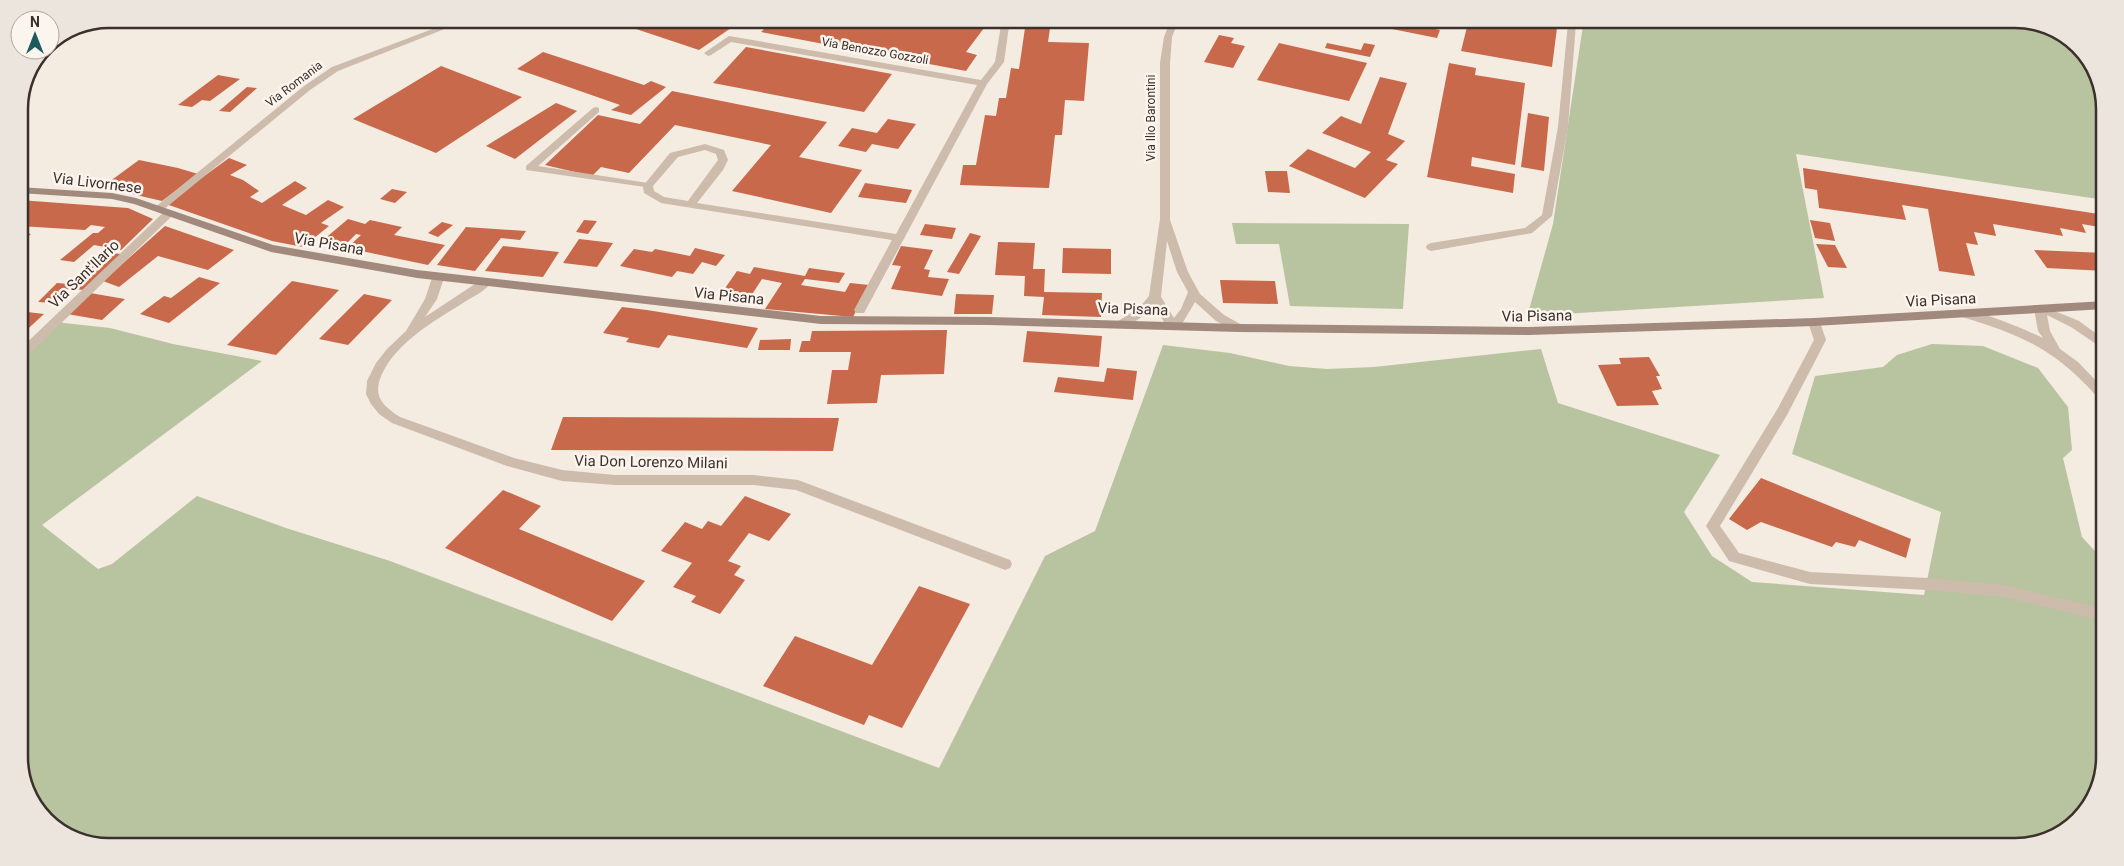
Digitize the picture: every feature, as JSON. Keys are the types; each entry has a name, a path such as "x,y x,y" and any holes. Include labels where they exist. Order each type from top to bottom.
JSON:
{"main road":[{"name":"Via Livornese","path":"28,191 112,196 136,201 164,211"},
{"name":"Via Pisana","path":"164,211 251,242 290,252 438,278 821,320 1121,323 1238,328 1529,331 1814,322 2096,306"}],"street":[{"name":"Via Romania","path":"164,211 308,88 335,70 360,58 444,28"},
{"path":"860,310 982,83 998,62 1004,28"},
{"name":"Via Ilio Barontini","path":"1155,297 1165,219 1165,64 1168,37 1172,28"},
{"path":"1431,247 1528,231 1547,216 1563,126 1572,28"},
{"name":"Via Benozzo Gozzoli","path":"708,54 730,39 982,83"},
{"path":"596,110 530,168 648,186"},
{"path":"690,205 719,168 723,160 721,152 705,147 674,155 648,186 649,193 661,200 690,205 900,238"},
{"name":"Via Sant'Ilario","path":"28,348 164,211"},
{"name":"Via Ilio Barontini","path":"1165,219 1192,294 1214,314 1238,328"},
{"name":"Via Don Lorenzo Milani","path":"406,338 431,298 438,278"},
{"name":"Via Don Lorenzo Milani","path":"485,283 406,338 381,364 373,379 371,394 379,407 387,415 425,432 507,461 568,476 595,479 783,481 798,485 1005,564"},
{"path":"1121,323 1142,311 1155,297 1166,316 1175,326 1186,310 1192,294"},
{"path":"2096,338 2071,320 2040,310 2044,331 2057,350 2096,388"},
{"path":"1966,314 2025,334 2057,350"},
{"path":"1814,322 1820,340 1805,371 1770,433 1713,526 1734,556 1810,578 1928,584 2004,591 2097,613"}],"green space":[{"path":"1583,28 2031,29 2060,41 2076,55 2088,73 2095,93 2096,199 1796,154 1824,298 1530,316 1529,310 1553,224"},
{"path":"1232,223 1409,224 1403,309 1290,306 1279,244 1236,244"},
{"path":"55,322 110,328 173,344 262,361 42,525 98,569 112,564 197,496 286,528 390,561 939,768 1045,556 1095,531 1163,345 1230,353 1289,366 1327,369 1374,367 1541,349 1558,403 1720,455 1684,512 1712,556 1752,582 1924,595 1941,512 1792,454 1815,376 1883,367 1897,355 1932,344 1983,346 2038,368 2068,407 2072,450 2063,458 2082,537 2097,553 2097,757 2095,773 2086,798 2069,818 2051,830 2026,838 93,837 68,828 51,815 36,793 29,773 28,348"}],"building":[{"path":"633,28 731,28 699,50"},
{"path":"765,28 984,28 966,52 977,55 966,71 761,32"},
{"path":"1025,28 1050,28 1048,42 1089,43 1084,101 1065,100 1062,135 1055,135 1049,188 960,185 963,165 976,165 985,115 996,116 999,98 1006,98 1011,68 1019,69"},
{"path":"1387,28 1431,28 1440,30 1437,38"},
{"path":"1467,28 1557,28 1552,67 1461,51"},
{"path":"1219,35 1234,38 1231,43 1245,46 1233,68 1204,62"},
{"path":"1279,43 1367,63 1349,101 1257,80"},
{"path":"1327,43 1361,50 1364,43 1375,45 1370,57 1325,48"},
{"path":"746,47 892,74 864,112 713,83"},
{"path":"543,52 644,85 651,81 666,87 631,115 611,110 620,105 517,69"},
{"path":"1449,63 1476,68 1475,75 1525,83 1515,165 1472,157 1471,166 1515,174 1513,193 1427,177"},
{"path":"441,66 522,97 436,153 353,119"},
{"path":"218,75 240,79 210,101 202,100 192,107 178,105"},
{"path":"1380,77 1407,83 1388,134 1405,141 1386,160 1398,164 1365,198 1289,166 1308,149 1355,168 1371,152 1322,133 1341,116 1361,124"},
{"path":"247,87 257,88 230,112 219,111"},
{"path":"672,91 827,122 799,157 862,170 831,213 732,191 771,145 675,125 629,173 601,167 592,176 545,165 598,115 640,124"},
{"path":"556,103 577,111 515,159 486,146"},
{"path":"1528,113 1549,117 1544,171 1521,167"},
{"path":"888,119 916,124 898,149 872,144 866,152 838,146 852,128 877,133"},
{"path":"229,158 247,165 230,175 243,180 259,191 250,197 262,203 295,181 307,188 282,205 306,215 328,200 344,207 321,223 329,226 303,247 272,241 166,204"},
{"path":"139,160 198,174 162,201 102,187"},
{"path":"1803,168 2096,214 2096,226 2082,224 2086,233 2060,228 2063,236 1993,224 1996,236 1974,232 1978,245 1966,243 1975,276 1939,271 1928,209 1902,205 1906,220 1819,208 1817,190 1805,188"},
{"path":"1265,171 1287,171 1290,193 1268,192"},
{"path":"865,183 912,190 906,203 858,197"},
{"path":"392,189 407,192 395,203 380,199"},
{"path":"28,201 128,208 153,219 121,250 94,245 74,262 60,260 93,233 98,233 105,227 91,225 85,230 28,227"},
{"path":"348,219 365,224 370,220 402,227 394,235 445,245 428,265 347,248 361,235 356,234 345,245 322,241"},
{"path":"584,220 597,221 588,234 576,232"},
{"path":"1810,220 1830,223 1835,241 1815,238"},
{"path":"442,222 453,225 438,237 428,233"},
{"path":"925,224 956,228 952,239 920,235"},
{"path":"165,226 234,250 208,270 158,256 119,287 103,281"},
{"path":"466,227 526,231 520,240 501,238 475,271 437,265"},
{"path":"970,233 981,236 959,274 947,272"},
{"path":"579,239 613,243 597,267 563,263"},
{"path":"998,242 1035,243 1033,269 1045,269 1044,292 1102,293 1101,317 1042,315 1044,297 1024,296 1025,276 995,275"},
{"path":"1816,244 1835,245 1847,268 1828,267"},
{"path":"503,246 559,252 543,277 485,271"},
{"path":"901,246 933,250 924,269 930,270 928,277 949,279 942,296 891,289 901,266 892,265"},
{"path":"695,248 725,255 716,266 702,262 693,274 677,271 672,277 620,266 634,249 652,252 655,249 690,256"},
{"path":"1063,248 1111,249 1111,274 1062,273"},
{"path":"2034,250 2096,253 2096,271 2047,268"},
{"path":"100,252 121,254 86,290 68,289 53,303 38,302 57,283 69,284"},
{"path":"754,267 805,276 809,268 845,273 839,283 805,279 801,285 845,292 850,283 869,285 853,317 765,309 782,283 762,279 749,299 721,294 737,271 750,274"},
{"path":"199,277 220,283 169,323 140,314 164,296 171,298"},
{"path":"1220,280 1275,281 1278,304 1223,303"},
{"path":"292,281 339,290 276,355 227,345"},
{"path":"90,293 125,299 102,320 67,314"},
{"path":"364,294 392,300 348,345 319,339"},
{"path":"956,294 994,295 992,314 954,314"},
{"path":"622,307 758,328 747,348 668,335 659,348 626,342 629,338 603,333"},
{"path":"28,312 44,314 28,329"},
{"path":"947,330 944,374 881,375 877,403 827,404 832,370 848,370 851,352 799,352 802,341 810,341 812,331"},
{"path":"1027,331 1102,336 1099,367 1023,362"},
{"path":"791,339 790,350 758,350 760,340"},
{"path":"1649,357 1660,376 1656,376 1662,389 1652,391 1659,405 1617,406 1598,365 1621,364 1619,358"},
{"path":"1107,368 1137,371 1133,400 1054,392 1058,377 1104,382"},
{"path":"563,417 839,418 833,451 551,450"},
{"path":"1761,478 1911,539 1906,558 1859,540 1855,547 1836,542 1832,547 1761,522 1747,530 1729,519"},
{"path":"503,490 541,506 519,529 645,581 612,621 445,548"},
{"path":"745,496 791,514 769,541 749,533 728,561 741,566 734,575 745,580 720,614 691,602 696,596 673,587 692,563 661,551 685,522 702,529 708,521 721,526"},
{"path":"919,586 970,604 902,728 869,715 864,725 763,686 795,636 872,665"}]}
